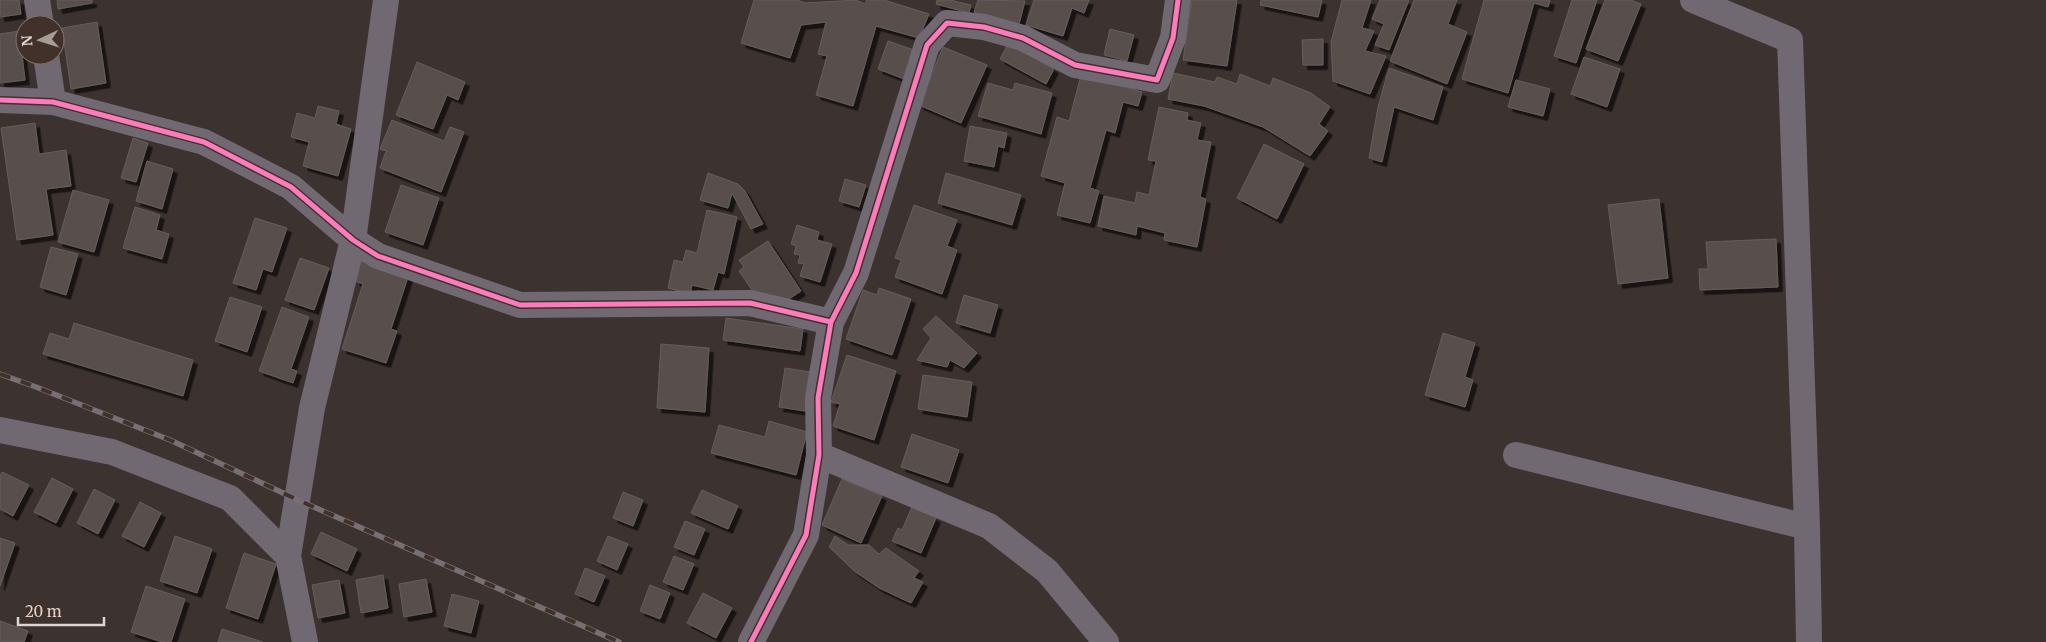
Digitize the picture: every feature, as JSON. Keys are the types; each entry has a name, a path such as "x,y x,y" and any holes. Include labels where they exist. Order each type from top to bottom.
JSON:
{"street":[{"path":"37,0 39,15"},
{"path":"305,642 288,556 312,408 353,240 386,0"},
{"path":"751,642 806,535 819,455 818,398 830,322 856,273 928,45 947,23 984,27 1024,38 1076,64 1157,80 1173,38 1178,0"},
{"path":"1693,0 1740,8 1790,40 1807,527 1809,642"},
{"path":"47,65 53,102"},
{"path":"0,100 53,102 204,142 291,187 353,240 378,256 520,305 750,303 830,322"},
{"path":"1,432 112,452 230,498 288,556"},
{"path":"819,455 989,526 1047,571 1106,642"},
{"path":"1516,456 1807,527"}],"building":[{"path":"0,0 19,0 21,14 0,17"},
{"path":"57,0 92,0 92,3 58,9"},
{"path":"754,0 797,0 805,3 856,0 865,4 867,0 884,0 929,14 919,38 876,26 853,106 816,95 827,56 818,54 826,22 801,25 790,58 741,43"},
{"path":"937,0 950,0 971,5 969,13 936,4"},
{"path":"978,0 1025,1 1019,24 974,12"},
{"path":"1034,0 1089,0 1084,13 1072,8 1063,36 1026,25"},
{"path":"1192,0 1237,0 1227,66 1183,60"},
{"path":"1261,0 1322,0 1318,17 1260,5"},
{"path":"1342,0 1371,0 1362,28 1374,31 1365,51 1386,56 1370,94 1333,81 1331,42"},
{"path":"1380,0 1409,0 1389,50 1375,45 1384,24 1372,19"},
{"path":"1414,0 1457,0 1448,24 1467,32 1447,84 1390,61"},
{"path":"1484,0 1550,0 1548,7 1534,3 1508,93 1462,79"},
{"path":"1572,0 1597,0 1576,63 1554,56"},
{"path":"1605,0 1631,0 1641,4 1618,61 1586,49"},
{"path":"97,22 106,83 71,89 65,48 65,27"},
{"path":"1110,29 1134,35 1127,61 1104,55"},
{"path":"15,32 15,65 23,65 25,80 0,83 0,34"},
{"path":"1323,39 1323,65 1303,65 1302,40"},
{"path":"888,41 914,50 904,79 878,69"},
{"path":"1008,44 1054,69 1046,84 1000,59"},
{"path":"943,47 987,65 961,123 919,105"},
{"path":"1584,57 1620,69 1607,107 1571,94"},
{"path":"417,62 465,82 458,100 447,95 433,129 396,115"},
{"path":"1389,68 1443,87 1433,120 1394,107 1382,162 1369,158 1378,107"},
{"path":"1173,73 1215,82 1217,77 1237,84 1240,74 1270,86 1273,78 1311,93 1330,107 1319,124 1328,131 1310,156 1263,127 1204,106 1168,99"},
{"path":"1081,75 1142,92 1138,106 1123,102 1115,133 1106,130 1090,188 1099,191 1090,223 1057,215 1065,183 1041,176 1057,117 1069,121"},
{"path":"1516,80 1550,89 1543,116 1508,107"},
{"path":"988,83 1013,90 1015,83 1052,93 1041,134 978,116"},
{"path":"318,106 339,111 336,124 351,129 338,176 303,166 309,142 291,137 297,113 315,118"},
{"path":"1159,107 1188,113 1187,120 1201,123 1197,140 1211,142 1200,197 1206,199 1197,247 1164,240 1165,233 1137,226 1136,235 1098,226 1104,196 1135,203 1137,192 1149,195 1156,161 1148,160"},
{"path":"392,120 444,141 450,127 464,132 441,192 380,168 386,151 380,149"},
{"path":"35,123 39,154 66,150 71,186 46,189 53,235 17,240 1,128"},
{"path":"970,126 1007,133 1004,148 998,146 994,167 964,161"},
{"path":"133,138 148,143 136,182 121,178"},
{"path":"1264,144 1304,164 1277,219 1237,198"},
{"path":"147,161 173,169 162,209 136,201"},
{"path":"708,173 738,184 745,191 763,224 751,229 732,193 728,208 700,200"},
{"path":"946,173 1021,195 1012,225 938,203"},
{"path":"845,179 866,185 859,207 839,201"},
{"path":"401,185 439,198 423,245 385,232"},
{"path":"73,190 109,200 94,252 58,242"},
{"path":"1659,199 1668,278 1618,284 1608,205"},
{"path":"914,205 957,220 947,246 957,250 942,294 895,277 901,260 895,258"},
{"path":"135,207 160,215 156,230 169,234 162,259 123,248"},
{"path":"707,210 737,217 724,274 718,272 713,290 692,285 690,294 668,288 674,260 683,262 686,250 697,253"},
{"path":"255,218 287,228 272,272 263,269 256,290 233,283"},
{"path":"797,225 819,232 817,240 832,244 820,282 800,276 804,264 798,263 800,255 794,254 796,246 791,244"},
{"path":"1776,239 1778,287 1700,290 1699,269 1708,269 1706,242"},
{"path":"768,241 801,291 786,301 752,290 739,271 744,267 739,260"},
{"path":"51,247 78,254 66,295 40,287"},
{"path":"300,258 329,268 314,310 285,300"},
{"path":"361,261 408,277 391,329 397,331 386,363 342,349 363,284 355,281"},
{"path":"879,288 911,299 892,355 846,339 863,290 877,295"},
{"path":"964,295 998,305 990,333 956,323"},
{"path":"230,297 262,307 247,352 215,341"},
{"path":"282,307 309,317 291,369 297,371 293,383 259,371"},
{"path":"936,316 977,353 964,368 950,360 947,367 917,360 931,338 923,329"},
{"path":"726,318 803,329 800,351 723,340"},
{"path":"74,323 193,360 183,396 43,354 50,333 69,339"},
{"path":"1443,333 1475,343 1465,377 1473,380 1465,407 1425,395"},
{"path":"661,344 709,348 705,412 657,408"},
{"path":"847,355 896,371 874,440 833,426 840,404 831,402"},
{"path":"785,368 811,372 805,411 779,407"},
{"path":"923,375 972,382 967,417 918,409"},
{"path":"769,421 807,432 796,475 711,453 719,425 765,437"},
{"path":"912,434 959,450 948,483 901,467"},
{"path":"2,472 29,485 13,516 0,509 0,476"},
{"path":"52,478 73,489 56,523 34,512"},
{"path":"842,479 882,496 861,543 822,525"},
{"path":"94,489 115,500 98,534 77,523"},
{"path":"702,490 738,506 728,529 691,513"},
{"path":"623,492 643,500 633,526 613,518"},
{"path":"140,502 161,513 144,547 122,536"},
{"path":"912,507 936,518 921,553 892,541 898,528 902,530"},
{"path":"685,521 705,529 694,555 674,547"},
{"path":"321,532 357,549 347,571 311,554"},
{"path":"175,536 212,549 197,593 160,581"},
{"path":"608,536 628,544 617,570 597,561"},
{"path":"835,536 848,545 869,545 879,554 886,548 919,571 914,578 923,582 911,603 879,588 854,571 829,547"},
{"path":"0,538 15,543 0,586"},
{"path":"244,553 276,564 258,619 226,608"},
{"path":"674,556 694,564 683,590 663,582"},
{"path":"585,568 605,576 594,602 575,594"},
{"path":"383,575 388,608 361,613 356,580"},
{"path":"426,579 432,612 404,617 399,584"},
{"path":"339,580 345,613 318,618 312,585"},
{"path":"650,585 670,593 660,619 640,611"},
{"path":"146,586 185,599 171,642 162,642 131,632"},
{"path":"703,593 732,608 716,638 687,623"},
{"path":"452,594 479,601 471,633 444,626"},
{"path":"0,621 28,631 24,642 0,642"},
{"path":"222,629 263,642 218,642"}],"railway":[{"path":"0,374 170,440 298,500 619,642"}],"cycle path":[{"path":"751,642 806,535 819,455 818,398 831,322 856,273 927,45 947,23 984,27 1023,38 1075,65 1157,80 1173,38 1178,0"},
{"path":"0,100 53,102 204,142 291,187 353,240 378,256 520,305 750,303 831,322"}]}
